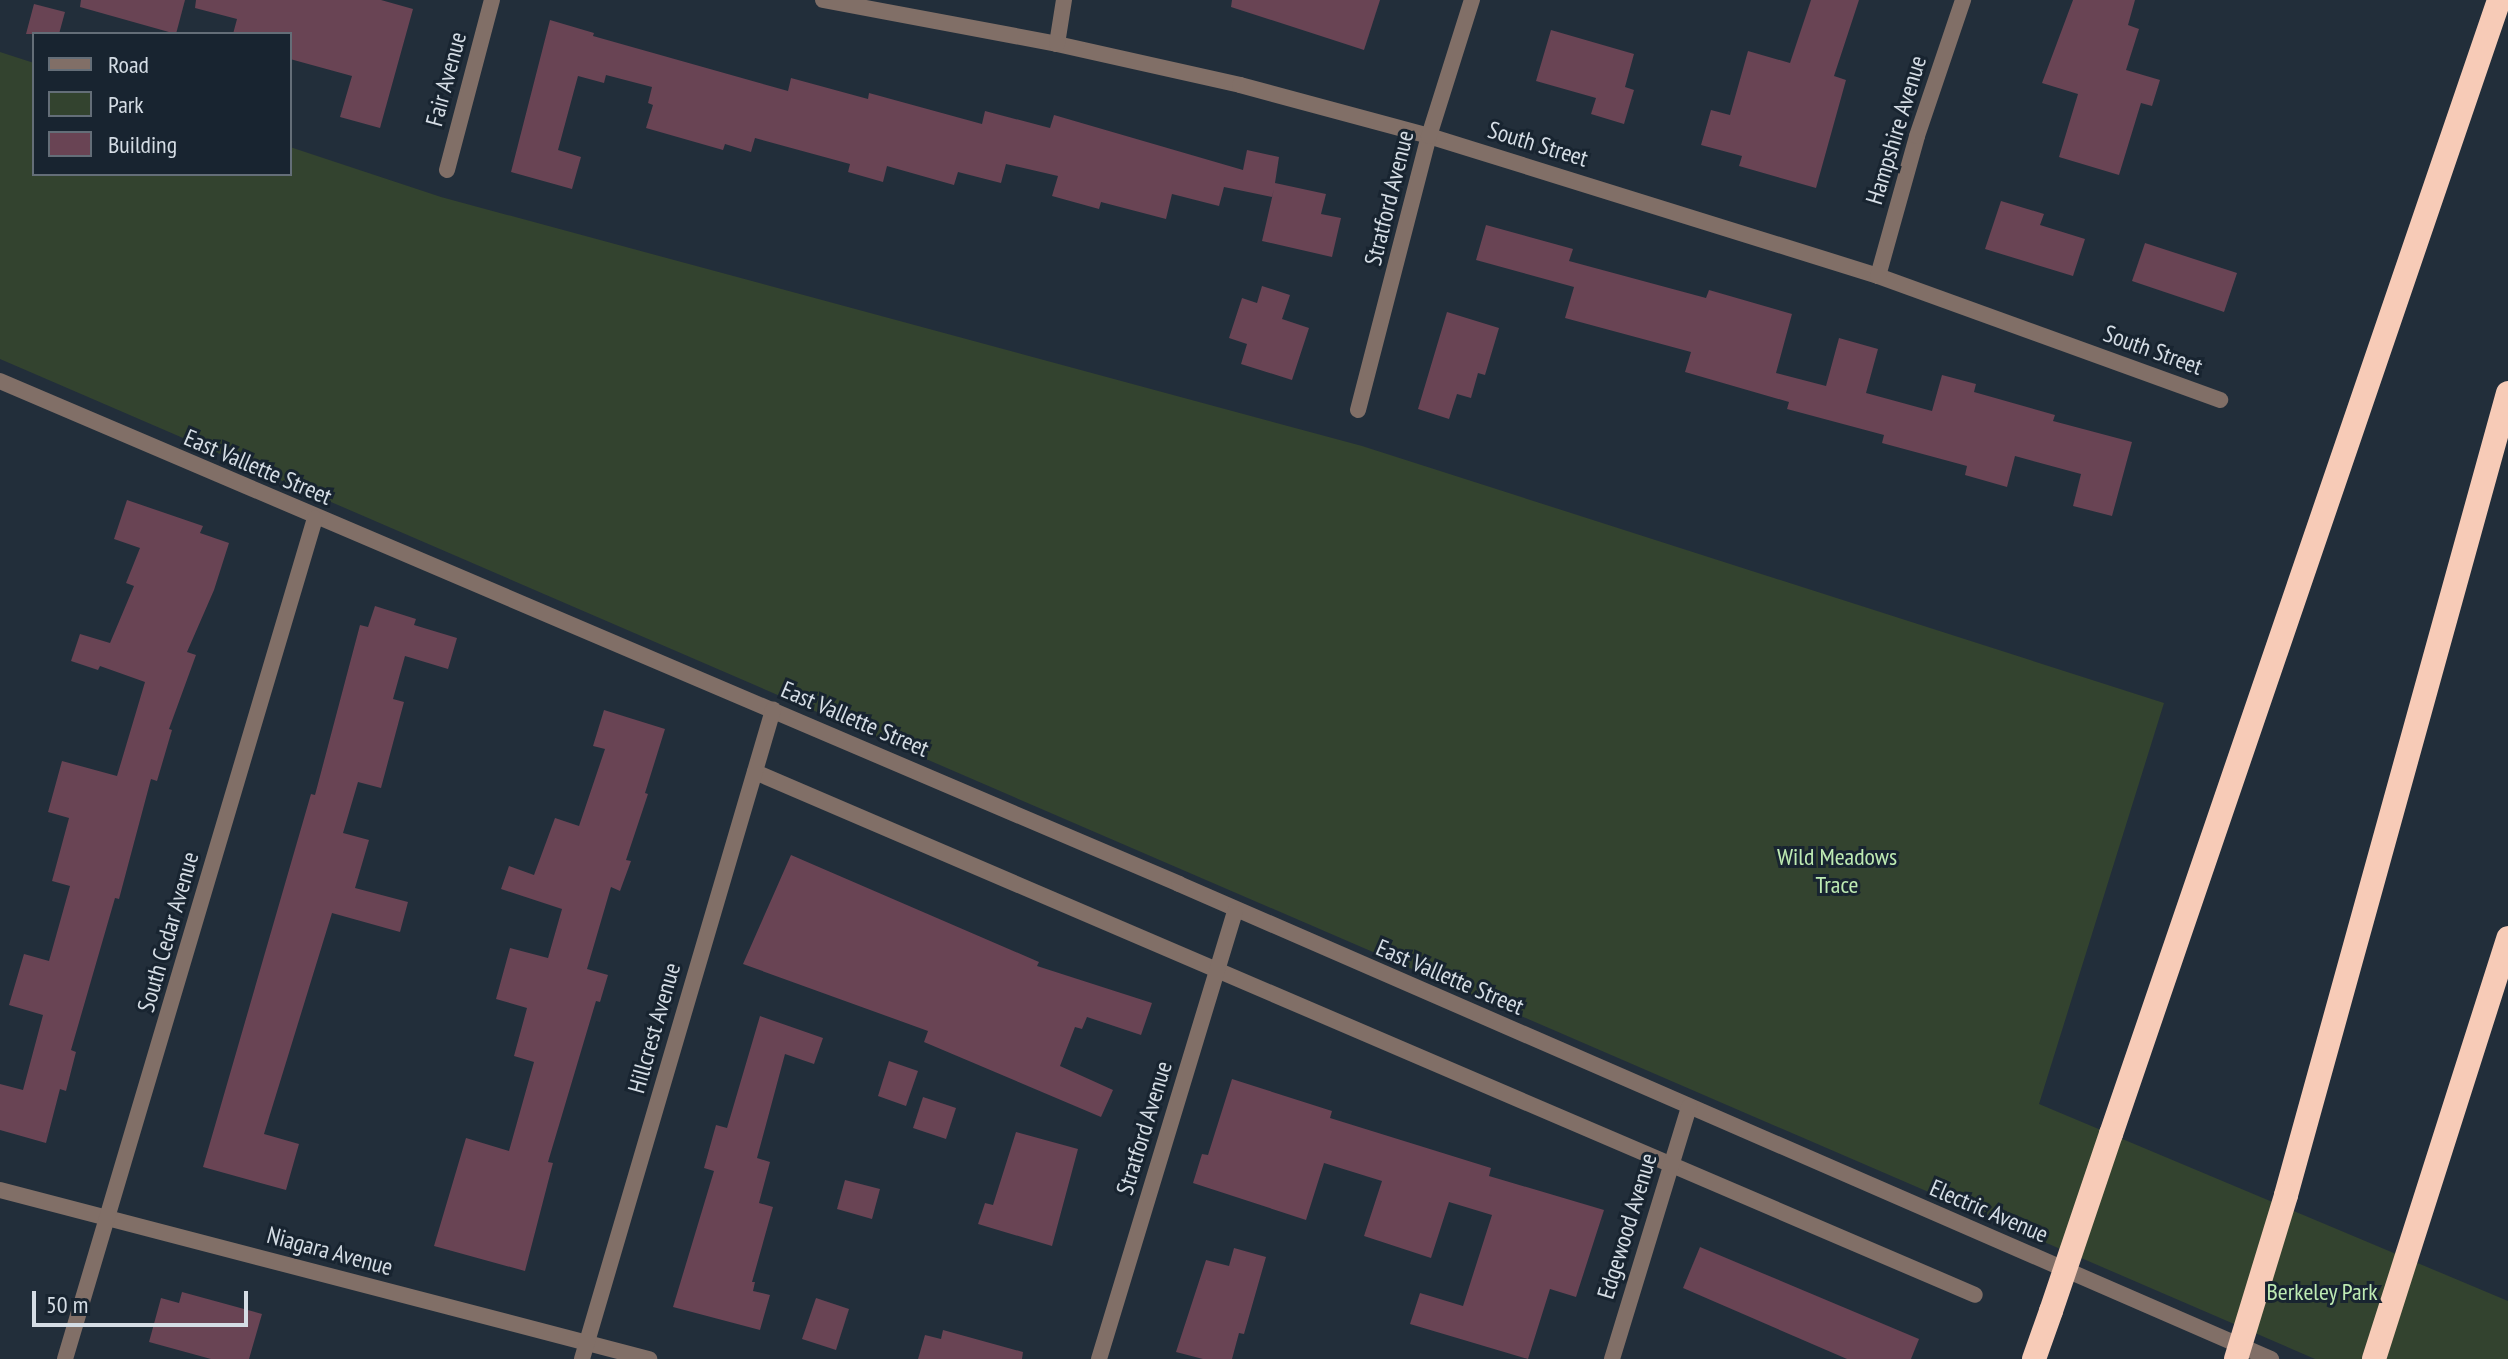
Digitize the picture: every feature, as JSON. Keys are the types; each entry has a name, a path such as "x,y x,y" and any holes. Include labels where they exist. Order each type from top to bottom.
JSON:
{"highway":[{"path":"2034,1359 2499,0"},
{"path":"2236,1359 2286,1195 2508,393"},
{"path":"2374,1359 2508,938"}],"street":[{"name":"Fair Avenue","path":"447,170 492,0"},
{"name":"South Street","path":"823,0 1057,44 1240,85 1429,136 1878,276 2220,400"},
{"path":"1057,44 1064,0"},
{"name":"Stratford Avenue","path":"1358,410 1429,136 1472,0"},
{"name":"Hampshire Avenue","path":"1878,276 1917,136 1963,0"},
{"name":"East Vallette Street","path":"0,381 315,518 773,710 1689,1107"},
{"name":"South Cedar Avenue","path":"65,1359 315,518"},
{"name":"Hillcrest Avenue","path":"584,1351 773,710"},
{"path":"755,772 1975,1295"},
{"name":"Stratford Avenue","path":"1099,1359 1235,911"},
{"name":"Edgewood Avenue","path":"1612,1359 1689,1107"},
{"name":"Electric Avenue","path":"1689,1107 2271,1359"},
{"name":"Niagara Avenue","path":"0,1190 584,1351 649,1359"}],"green space":[{"name":"Wild Meadows Trace","path":"0,52 32,62 32,176 292,176 292,148 441,197 1362,446 2164,703 2039,1104 2508,1301 2508,1359 2315,1359 0,359"}],"building":[{"path":"81,0 185,0 177,32 80,7"},
{"path":"196,0 381,0 413,9 380,128 340,117 352,76 292,60 292,32 234,32 237,19 195,8"},
{"path":"1232,0 1380,0 1364,50 1231,7"},
{"path":"1811,0 1859,0 1834,76 1846,80 1816,188 1739,166 1742,156 1701,145 1711,110 1730,115 1748,51 1790,63"},
{"path":"2073,0 2135,0 2128,25 2139,29 2126,70 2160,80 2152,106 2141,103 2119,175 2059,157 2078,94 2042,83"},
{"path":"34,4 65,12 60,32 26,34"},
{"path":"550,20 594,33 593,36 788,91 791,78 868,99 869,93 982,124 985,111 1050,128 1054,115 1243,170 1247,150 1279,157 1275,183 1326,194 1321,214 1341,218 1332,257 1262,241 1274,189 1272,197 1224,187 1219,206 1172,194 1166,219 1101,202 1099,209 1052,196 1058,176 1006,164 1001,183 958,172 954,185 887,166 883,182 848,172 850,164 755,138 751,152 725,144 723,150 646,128 653,105 648,103 652,87 606,75 604,83 578,76 558,150 581,157 572,189 511,172"},
{"path":"1551,30 1634,54 1625,87 1634,90 1624,124 1591,114 1596,98 1536,81"},
{"path":"2001,201 2044,214 2040,225 2085,239 2073,276 1985,249"},
{"path":"1486,225 1573,249 1569,261 1706,298 1709,290 1792,314 1776,373 1826,386 1839,338 1878,349 1866,393 1932,411 1942,375 1976,384 1974,392 2055,415 2053,421 2132,442 2112,516 2073,506 2081,474 2015,456 2007,487 1965,475 1967,466 1882,443 1884,435 1787,409 1789,402 1685,372 1691,352 1565,318 1574,287 1476,260"},
{"path":"2145,243 2237,273 2224,312 2132,281"},
{"path":"1262,286 1290,295 1282,319 1309,328 1292,380 1241,364 1247,344 1229,338 1242,298 1257,303"},
{"path":"1447,312 1499,328 1485,375 1478,373 1471,398 1457,394 1449,419 1418,409"},
{"path":"127,500 203,526 200,533 229,543 214,590 187,652 196,655 169,729 172,730 157,781 151,779 119,899 115,898 71,1050 76,1052 66,1091 60,1089 46,1143 0,1130 0,1084 23,1090 43,1015 9,1005 24,954 49,961 70,886 52,881 69,818 48,812 62,761 117,776 145,682 100,666 98,670 71,661 80,634 110,643 134,586 126,583 140,548 114,539"},
{"path":"375,606 416,619 414,625 457,638 448,669 405,656 393,699 404,702 381,788 358,782 343,833 369,840 355,888 408,902 400,932 332,913 264,1134 299,1144 286,1190 203,1167 311,794 315,795 360,625 368,627"},
{"path":"604,710 665,729 626,860 631,861 620,891 611,887 587,969 608,975 600,1002 596,1001 548,1162 553,1163 525,1271 434,1246 466,1138 509,1151 534,1062 514,1056 527,1008 496,999 510,948 548,958 562,909 501,889 509,866 534,875 555,818 579,826 605,749 593,746"},
{"path":"791,855 1039,962 1037,966 1152,1003 1141,1035 1087,1017 1082,1029 1075,1027 1060,1066 1113,1090 1101,1117 924,1042 928,1031 743,964"},
{"path":"760,1016 823,1038 814,1064 785,1054 757,1158 770,1162 759,1203 773,1207 752,1282 755,1282 753,1291 770,1295 760,1330 673,1307 714,1171 704,1168 716,1125 727,1128"},
{"path":"889,1061 918,1071 906,1106 878,1096"},
{"path":"1232,1079 1332,1111 1330,1118 1491,1168 1489,1176 1604,1210 1576,1297 1550,1289 1528,1359 1410,1324 1420,1293 1463,1306 1492,1215 1449,1202 1431,1258 1364,1236 1382,1181 1324,1163 1306,1220 1193,1183 1202,1154 1208,1155"},
{"path":"923,1097 956,1108 946,1139 913,1128"},
{"path":"1016,1132 1078,1149 1052,1246 978,1224 985,1203 993,1205"},
{"path":"845,1180 880,1189 872,1219 837,1209"},
{"path":"1700,1247 1919,1339 1911,1359 1847,1359 1683,1288"},
{"path":"1234,1248 1266,1257 1244,1334 1239,1333 1232,1359 1203,1359 1176,1352 1206,1260 1229,1266"},
{"path":"182,1292 262,1314 249,1359 211,1359 149,1342 161,1298 179,1303"},
{"path":"816,1298 849,1309 836,1350 802,1339"},
{"path":"943,1330 1023,1352 1022,1359 918,1359 925,1335 941,1339"}],"park label":[{"name":"Berkeley Park","path":"2322,1292"}]}
